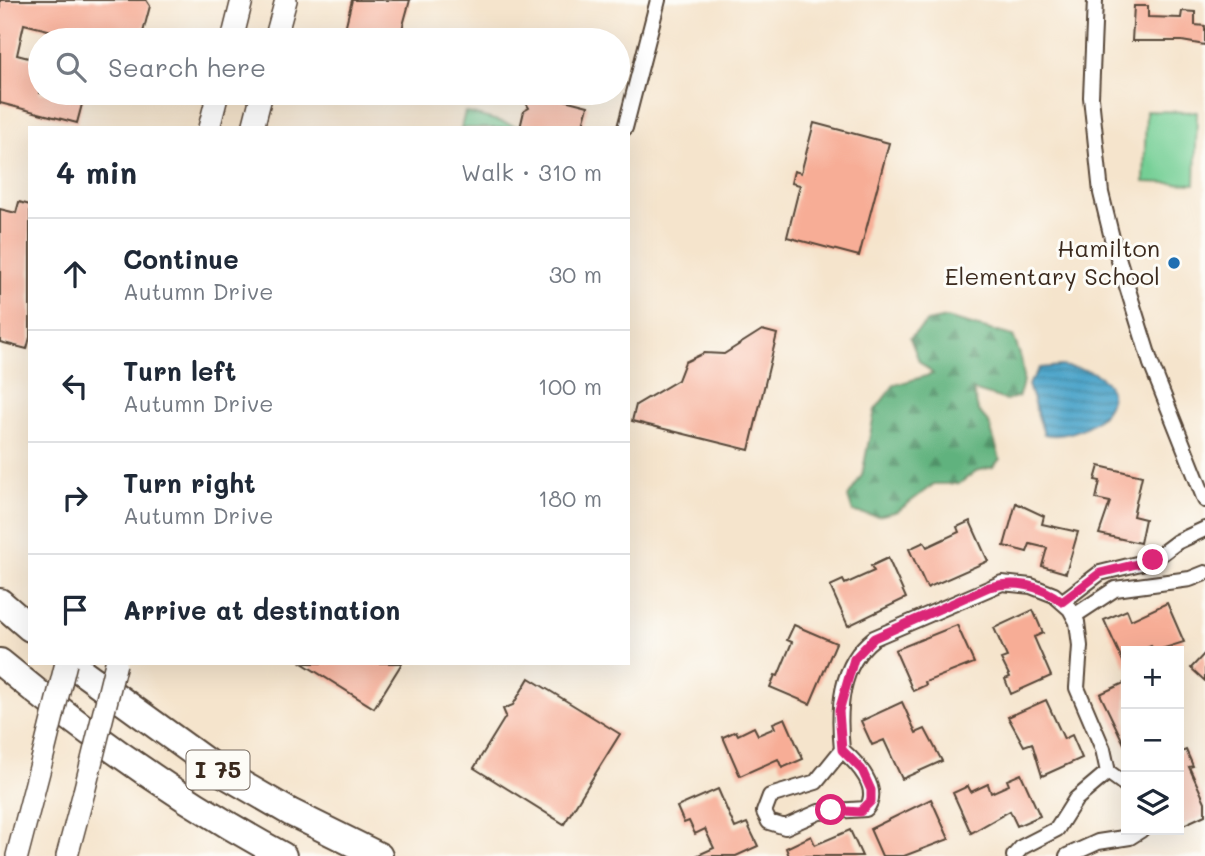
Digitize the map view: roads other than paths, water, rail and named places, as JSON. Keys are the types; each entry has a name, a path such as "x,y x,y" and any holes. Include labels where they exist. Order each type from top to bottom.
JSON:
{"highway":[{"path":"0,602 28,626"},
{"name":"I 75","path":"0,662 74,723 170,790 283,856"},
{"name":"I 75","path":"71,665 219,771 290,813 379,856"}],"main road":[{"path":"235,28 242,0"},
{"path":"278,28 286,0"},
{"path":"214,124 216,105"},
{"path":"254,126 259,105"},
{"path":"17,856 67,665"},
{"path":"66,856 116,665"}],"street":[{"path":"626,126 658,0"},
{"path":"1095,0 1091,97 1101,193 1112,238 1152,364 1205,500"},
{"path":"1069,609 1100,573 1153,560 1177,542 1205,529"},
{"path":"1069,609 1115,589 1190,579 1205,573"},
{"path":"842,750 816,782 770,796 764,812 769,822 785,827 819,812 866,809 871,801 871,790 859,766 842,750 839,711 849,671 859,652 874,638 1002,583 1031,586 1069,609 1079,633 1077,688 1103,749 1108,772 1121,781"},
{"path":"1014,856 1022,847 1057,829 1076,799 1108,772"},
{"path":"1067,856 1098,842 1133,835"}],"water":[{"path":"1061,366 1090,371 1107,383 1111,395 1109,406 1088,426 1059,435 1044,434 1028,385 1040,368"}],"place":[{"name":"Hamilton Elementary School","path":"1174,263"}]}
